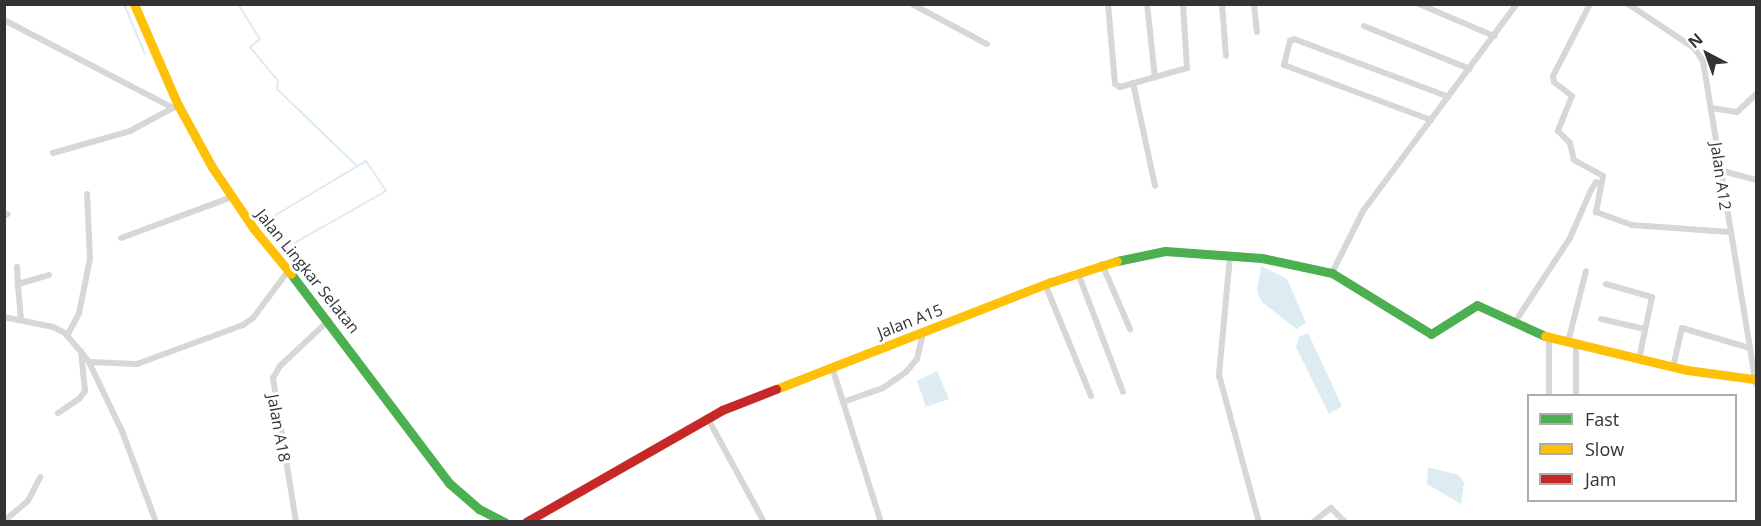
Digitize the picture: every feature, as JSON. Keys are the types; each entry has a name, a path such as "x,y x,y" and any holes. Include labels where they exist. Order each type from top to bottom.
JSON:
{"main road":[{"name":"Jalan Lingkar Selatan","path":"134,4 175,106 232,197 288,271 329,320 449,483 478,509 498,520"},
{"name":"Jalan A15","path":"526,522 707,417 1045,284 1102,264 1165,251 1262,258 1332,273 1431,334 1473,305 1515,322"},
{"path":"1515,322 1549,338 1673,367 1755,381"}],"street":[{"path":"912,4 987,44"},
{"path":"1108,4 1115,84 1119,87 1155,78 1188,66 1183,4"},
{"path":"1147,4 1155,78"},
{"path":"1222,4 1226,56"},
{"path":"1254,4 1257,32"},
{"path":"1419,4 1494,36"},
{"path":"1332,273 1363,211 1517,4"},
{"path":"1590,4 1553,76 1554,82 1572,96 1558,131 1570,143 1574,160 1602,174 1596,212 1607,218 1632,225 1730,232"},
{"name":"Jalan A12","path":"1628,4 1698,51 1703,61 1755,381"},
{"path":"4,20 175,106"},
{"path":"1364,26 1470,69"},
{"path":"1431,120 1284,65 1290,41 1294,39 1449,97"},
{"path":"1133,83 1155,186"},
{"path":"1711,108 1737,112 1756,94"},
{"path":"53,153 130,131 175,106"},
{"path":"1719,170 1756,180"},
{"path":"1515,322 1569,238 1591,190 1596,182 1600,184"},
{"path":"67,336 78,313 90,260 87,194"},
{"path":"121,238 232,197"},
{"path":"1230,256 1219,375 1259,522"},
{"path":"1102,264 1130,329"},
{"path":"17,267 21,320"},
{"path":"89,362 137,364 243,325 253,318 288,271"},
{"path":"1576,394 1572,343 1586,272"},
{"path":"1078,273 1122,392"},
{"path":"18,284 49,275"},
{"path":"1045,284 1091,396"},
{"path":"1606,284 1652,297 1639,359"},
{"path":"4,317 53,327 67,336 81,351 89,362 122,431 156,522"},
{"path":"1601,319 1645,329"},
{"name":"Jalan A18","path":"296,522 273,378 280,366 329,320"},
{"path":"1673,367 1682,328 1750,348"},
{"path":"843,402 883,388 906,372 917,359 922,332"},
{"path":"1549,338 1549,394"},
{"path":"58,413 85,391 81,351"},
{"path":"832,367 881,522"},
{"path":"707,417 764,522"},
{"path":"4,521 28,501 40,477"},
{"path":"1313,522 1331,508 1345,522"}],"shaded area":[{"path":"1261,266 1287,279 1306,323 1296,329 1262,302 1257,291"},
{"path":"1308,333 1342,406 1329,414 1296,347 1299,337"},
{"path":"937,371 949,399 926,407 917,381"},
{"path":"1428,467 1459,475 1464,483 1461,504 1427,484"}],"waterway":[{"path":"124,4 145,54"},
{"path":"238,4 260,39 250,47 278,81 277,89 357,166"},
{"path":"274,216 366,161 386,191 291,245"}],"traffic: fast":[{"path":"1117,261 1165,251 1262,258 1332,273 1431,334 1477,305 1545,336"},
{"path":"291,274 449,483 479,509 505,522"}],"traffic: slow":[{"path":"134,4 178,105 212,167 254,229 291,274"},
{"path":"776,389 1051,282 1117,261"},
{"path":"1545,336 1687,370 1754,379"}],"traffic: jam":[{"path":"526,522 722,410 776,389"}]}
